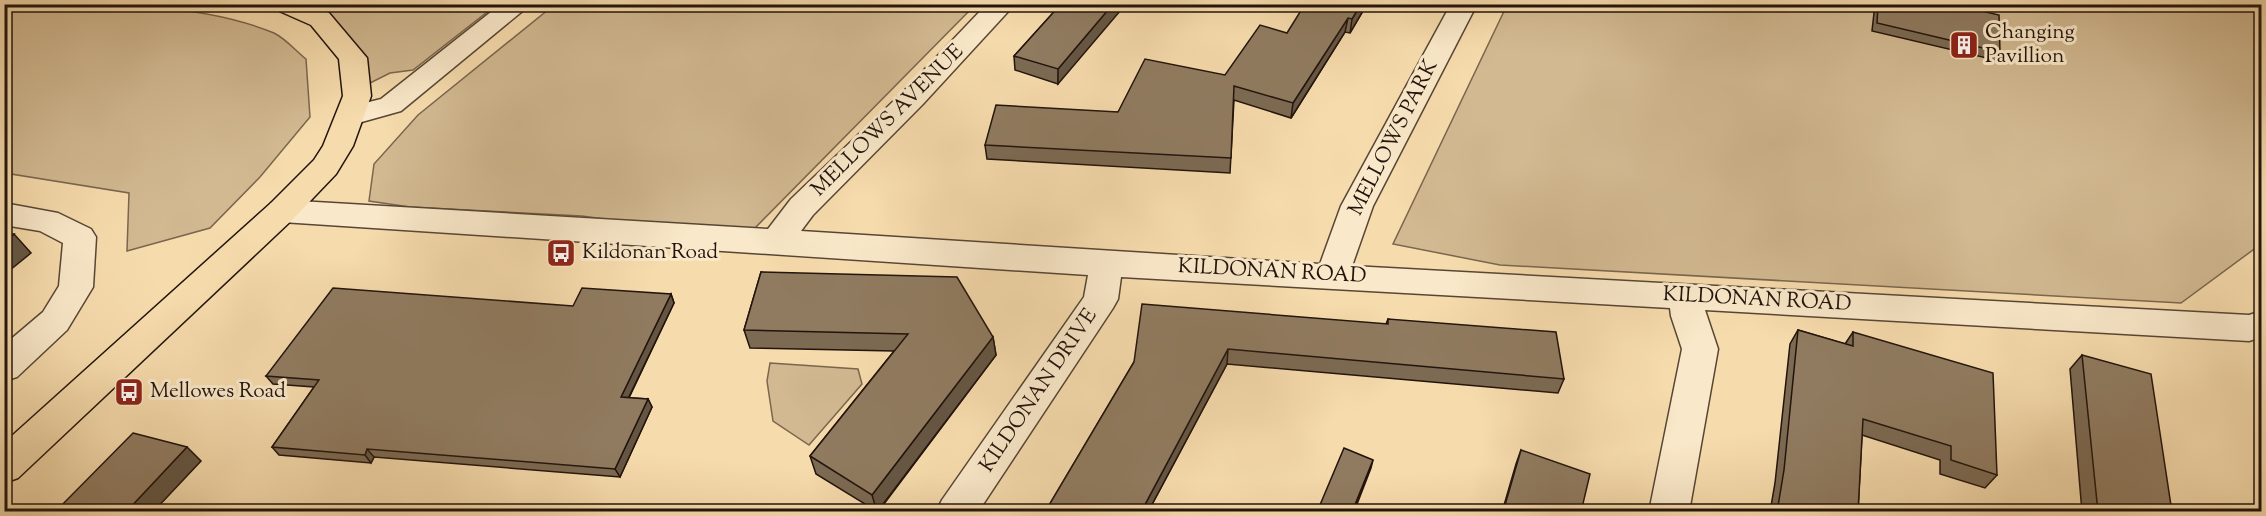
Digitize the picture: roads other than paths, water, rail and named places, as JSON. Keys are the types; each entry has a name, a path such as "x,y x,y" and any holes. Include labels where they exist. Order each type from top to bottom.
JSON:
{"main road":[{"path":"4,467 282,211 325,167 338,146 357,96 353,58 320,19 286,4"}],"street":[{"path":"351,116 391,105 518,4"},
{"name":"MELLOWS AVENUE","path":"776,241 802,207 914,98 1002,4"},
{"name":"MELLOWS PARK","path":"1334,276 1337,259 1357,206 1464,4"},
{"name":"KILDONAN ROAD","path":"282,211 1106,264 1687,295 2258,333"},
{"path":"4,214 47,221 80,237 76,287 55,321 4,367"},
{"name":"KILDONAN DRIVE","path":"956,512 1101,299 1106,264"},
{"path":"1669,512 1700,349 1688,316 1687,295"}],"place":[{"name":"Changing Pavillion","path":"1964,45"},
{"name":"Kildonan Road","path":"561,253"},
{"name":"Mellowes Road","path":"129,392"}]}
